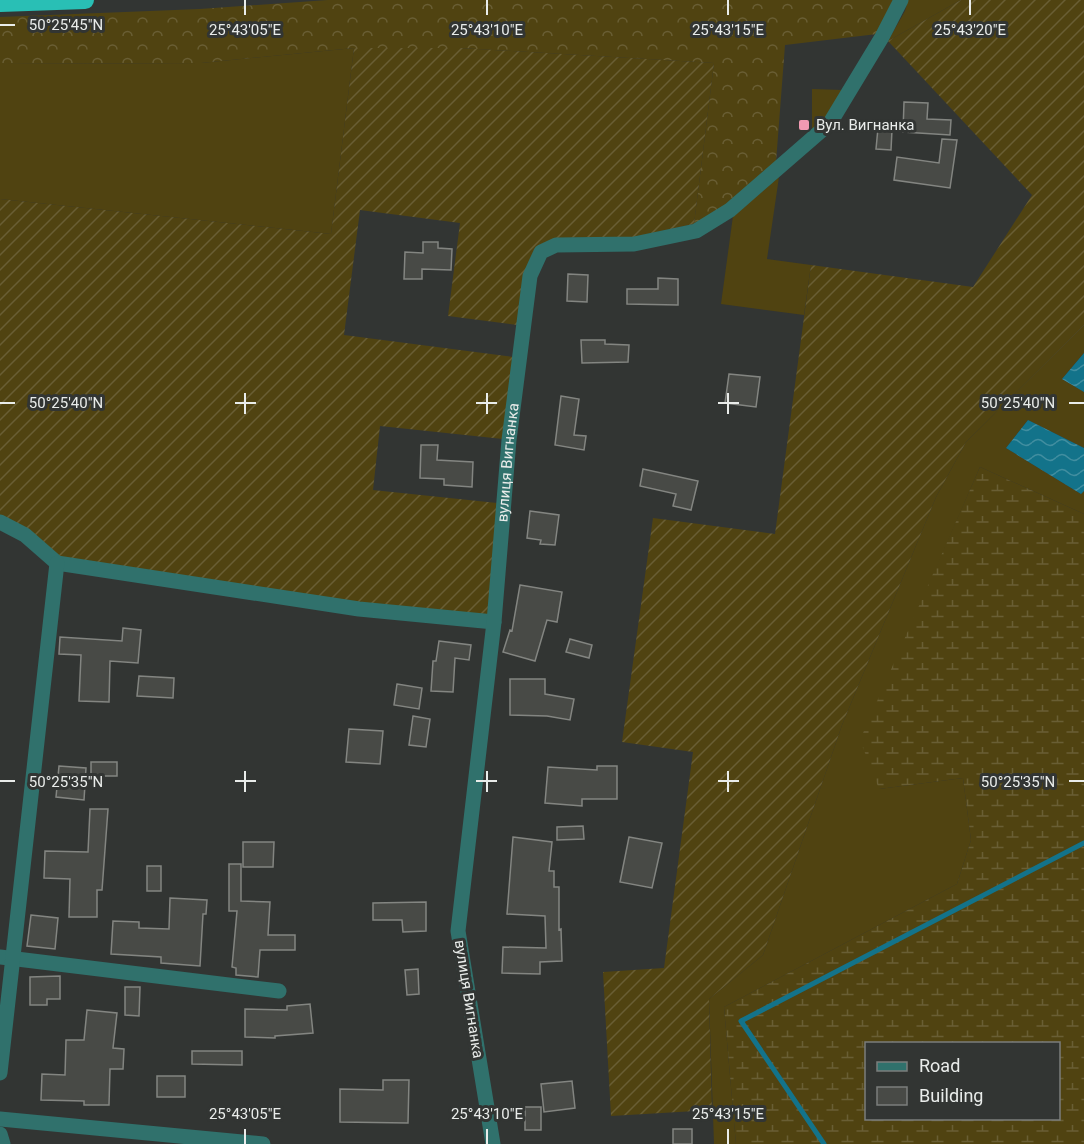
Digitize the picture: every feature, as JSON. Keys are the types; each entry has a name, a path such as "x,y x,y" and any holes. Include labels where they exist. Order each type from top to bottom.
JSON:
{"highway":[{"path":"0,3 86,0"}],"street":[{"name":"вулиця Вигнанка","path":"493,1144 458,931 494,622 509,440 530,276 541,252 556,245 634,244 696,231 730,210 830,123 902,0"},
{"path":"0,522 25,535 57,563 359,609 494,622"},
{"path":"0,1073 6,958 35,774 57,563"},
{"path":"6,958 279,991"},
{"path":"0,1119 263,1144"},
{"path":"0,1134 3,1144"}],"green space":[{"path":"328,0 895,0 877,34 785,45 776,162 726,205 694,224 714,63 460,48 354,48 201,63 0,64 0,17 200,9"},
{"path":"908,0 961,0 888,41 905,11"},
{"path":"961,0 1084,0 1084,325 966,442 936,497 842,725 763,955 709,999 712,1110 611,1116 603,972 664,968 693,752 622,742 653,518 775,534 811,265 973,287 1032,195 888,41"},
{"path":"354,48 331,234 0,199 0,64 201,63"},
{"path":"354,48 460,48 714,63 694,224 634,237 555,238 536,247 524,274 517,325 448,316 460,223 360,210 344,335 513,357 503,439 380,426 373,490 497,503 488,616 360,603 59,557 0,515 0,199 331,234"},
{"path":"812,89 843,90 825,119 812,132"},
{"path":"779,177 767,259 811,265 804,315 721,304 733,216"},
{"path":"1084,325 1084,353 1062,379 1084,392 1084,448 1028,420 1006,448 1081,494 1084,491 1084,514 980,467 925,594 879,789 963,778 971,840 957,884 724,1007 736,1144 714,1144 709,999 763,955 842,725 936,497 966,442"},
{"path":"980,467 1084,514 1084,1144 736,1144 724,1007 957,884 971,840 963,778 879,789 860,740"}],"water":[{"path":"1084,353 1084,392 1062,379"},
{"path":"1028,420 1084,448 1084,491 1081,494 1006,448"}],"building":[{"path":"904,102 928,103 927,119 951,120 950,135 903,132"},
{"path":"878,128 892,130 891,150 876,149"},
{"path":"942,139 957,140 950,188 894,180 897,157 939,163"},
{"path":"423,242 438,242 438,248 452,249 451,270 422,269 422,279 404,279 405,252 423,253"},
{"path":"568,274 588,275 587,302 567,301"},
{"path":"658,278 678,279 678,305 627,304 627,289 658,289"},
{"path":"581,340 605,340 605,344 629,345 628,362 582,363"},
{"path":"729,374 760,377 756,407 725,403"},
{"path":"561,396 579,399 574,435 586,436 584,450 555,445"},
{"path":"421,445 438,445 437,460 473,462 472,487 444,485 444,479 420,478"},
{"path":"643,469 698,481 691,510 673,506 676,494 640,486"},
{"path":"530,511 559,515 555,545 540,544 541,540 527,538"},
{"path":"520,585 562,592 557,622 547,620 535,661 503,652 510,630 512,631"},
{"path":"123,628 141,630 138,663 110,661 109,702 79,701 81,655 59,654 60,637 122,641"},
{"path":"570,639 592,645 589,658 566,652"},
{"path":"439,641 471,645 469,660 455,658 453,692 431,691 433,661 436,661"},
{"path":"139,676 174,678 173,698 137,696"},
{"path":"510,679 545,679 545,694 574,699 570,720 547,716 510,715"},
{"path":"397,684 422,688 419,709 394,705"},
{"path":"413,716 430,719 426,747 409,745"},
{"path":"349,729 383,731 380,764 346,762"},
{"path":"91,762 117,762 117,776 91,776"},
{"path":"59,766 86,768 84,800 56,797"},
{"path":"597,766 617,766 617,799 582,799 582,806 545,803 548,767 597,770"},
{"path":"90,809 108,809 102,890 97,890 97,917 69,917 70,879 44,878 45,851 88,852"},
{"path":"583,826 584,839 557,840 557,827"},
{"path":"513,837 552,842 549,871 554,871 554,887 559,887 562,961 540,962 540,974 502,973 503,947 546,948 545,916 507,914"},
{"path":"629,837 662,843 652,888 620,882"},
{"path":"243,842 274,842 273,867 243,867"},
{"path":"229,864 241,864 241,901 270,902 268,935 295,935 295,950 260,950 258,977 236,975 236,968 232,967 237,911 229,911"},
{"path":"147,866 161,866 161,891 147,891"},
{"path":"170,898 207,900 206,914 203,914 200,966 161,963 161,957 111,954 113,921 139,922 139,928 169,929"},
{"path":"426,902 426,931 403,932 402,920 373,920 373,903"},
{"path":"31,915 58,918 55,949 27,946"},
{"path":"418,969 419,994 407,995 405,970"},
{"path":"60,976 60,999 47,999 47,1005 30,1005 30,977"},
{"path":"125,987 140,987 139,1016 125,1015"},
{"path":"310,1004 313,1033 275,1036 275,1038 245,1037 245,1009 287,1010 287,1006"},
{"path":"87,1010 117,1013 113,1048 124,1049 123,1069 110,1069 109,1105 84,1105 84,1101 41,1100 42,1074 65,1075 66,1040 84,1040"},
{"path":"192,1051 242,1051 242,1065 192,1064"},
{"path":"157,1076 185,1076 185,1097 157,1097"},
{"path":"383,1080 409,1080 408,1123 340,1122 340,1089 383,1090"},
{"path":"572,1081 575,1108 544,1112 541,1084"},
{"path":"525,1107 541,1107 541,1130 525,1130"},
{"path":"673,1129 692,1129 692,1144 673,1144"}],"waterway":[{"path":"824,1144 741,1021 1084,843"}],"place":[{"name":"Вул. Вигнанка","path":"804,125"}]}
